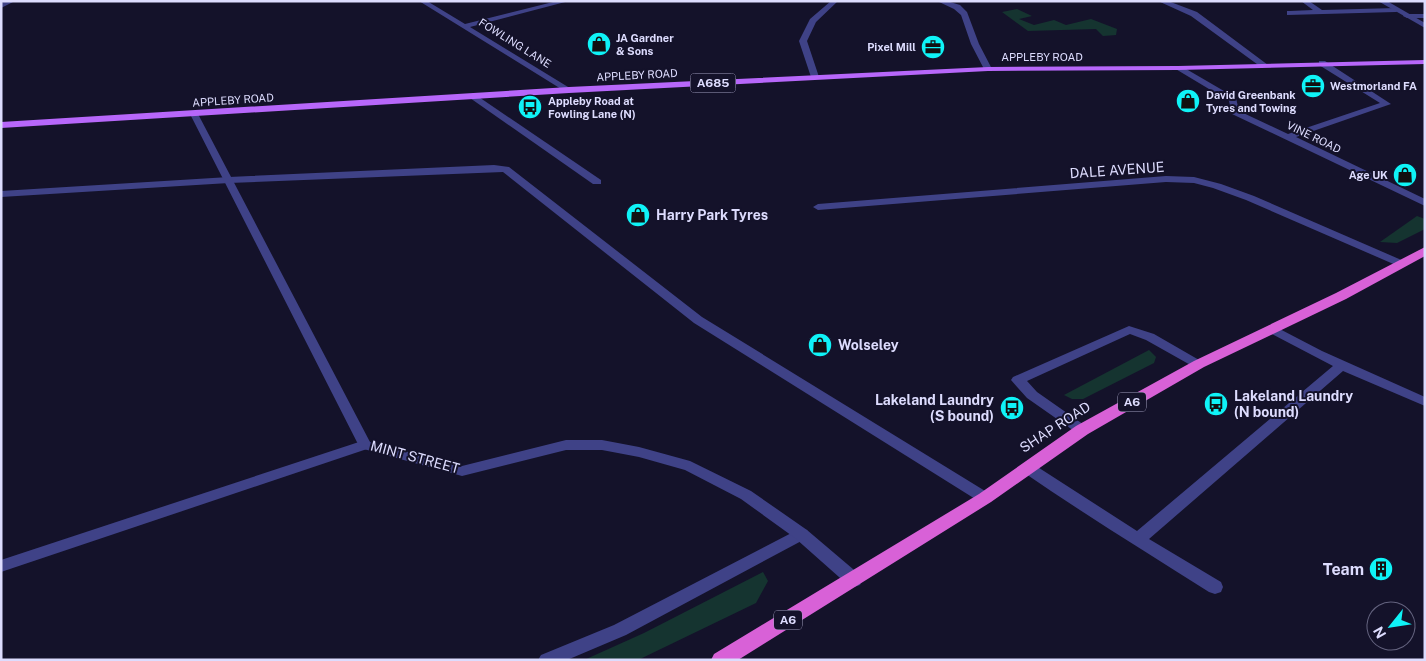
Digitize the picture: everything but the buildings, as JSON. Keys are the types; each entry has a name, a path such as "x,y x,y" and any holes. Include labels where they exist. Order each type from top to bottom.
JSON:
{"highway":[{"name":"SHAP ROAD","path":"721,660 985,498 1082,430 1199,364 1425,251"}],"main road":[{"name":"APPLEBY ROAD","path":"1,125 569,90 988,68 1178,68 1322,63 1425,62"}],"street":[{"path":"1,6 12,1"},
{"name":"FOWLING LANE","path":"422,1 569,90"},
{"path":"466,26 566,1"},
{"path":"815,77 803,41 813,21 835,1"},
{"path":"940,1 957,7 964,14 975,44 988,68"},
{"path":"1161,1 1194,14 1264,65"},
{"path":"1304,1 1321,12"},
{"path":"1381,1 1425,26"},
{"path":"1290,13 1396,10"},
{"path":"1407,16 1425,16"},
{"path":"1288,137 1387,104 1322,63"},
{"name":"VINE ROAD","path":"1178,68 1233,100 1234,112 1425,203"},
{"path":"473,96 596,182"},
{"name":"MINT STREET","path":"194,114 365,445 462,471 566,445 602,445 639,452 690,466 746,496 801,534 854,580"},
{"path":"1,194 229,180 484,168 506,169 698,320 985,498"},
{"name":"DALE AVENUE","path":"818,207 1166,180 1194,180 1250,198 1402,264"},
{"path":"1272,329 1342,365 1425,402"},
{"path":"1082,430 1032,395 1018,380 1129,330 1150,337 1199,364"},
{"path":"1136,540 1342,365"},
{"path":"1,566 365,445"},
{"path":"1028,468 1136,540 1215,587"},
{"path":"547,660 620,630 801,534"}],"green space":[{"path":"1017,9 1032,16 1019,19 1034,25 1054,20 1066,25 1091,19 1117,29 1116,35 1103,36 1096,29 1028,31 1002,12"},
{"path":"1417,216 1425,219 1425,229 1397,243 1380,242"},
{"path":"1149,350 1156,357 1154,363 1083,399 1072,399 1064,395"},
{"path":"763,572 768,581 756,603 638,660 584,660 644,633"}],"place":[{"name":"JA Gardner & Sons","path":"599,44"},
{"name":"Pixel Mill","path":"933,47"},
{"name":"Westmorland FA","path":"1313,86"},
{"name":"David Greenbank Tyres and Towing","path":"1188,101"},
{"name":"Appleby Road at Fowling Lane (N)","path":"530,107"},
{"name":"Age UK","path":"1405,175"},
{"name":"Harry Park Tyres","path":"638,215"},
{"name":"Wolseley","path":"820,345"},
{"name":"Lakeland Laundry (N bound)","path":"1216,404"},
{"name":"Lakeland Laundry (S bound)","path":"1012,408"},
{"name":"Team","path":"1381,569"}]}
